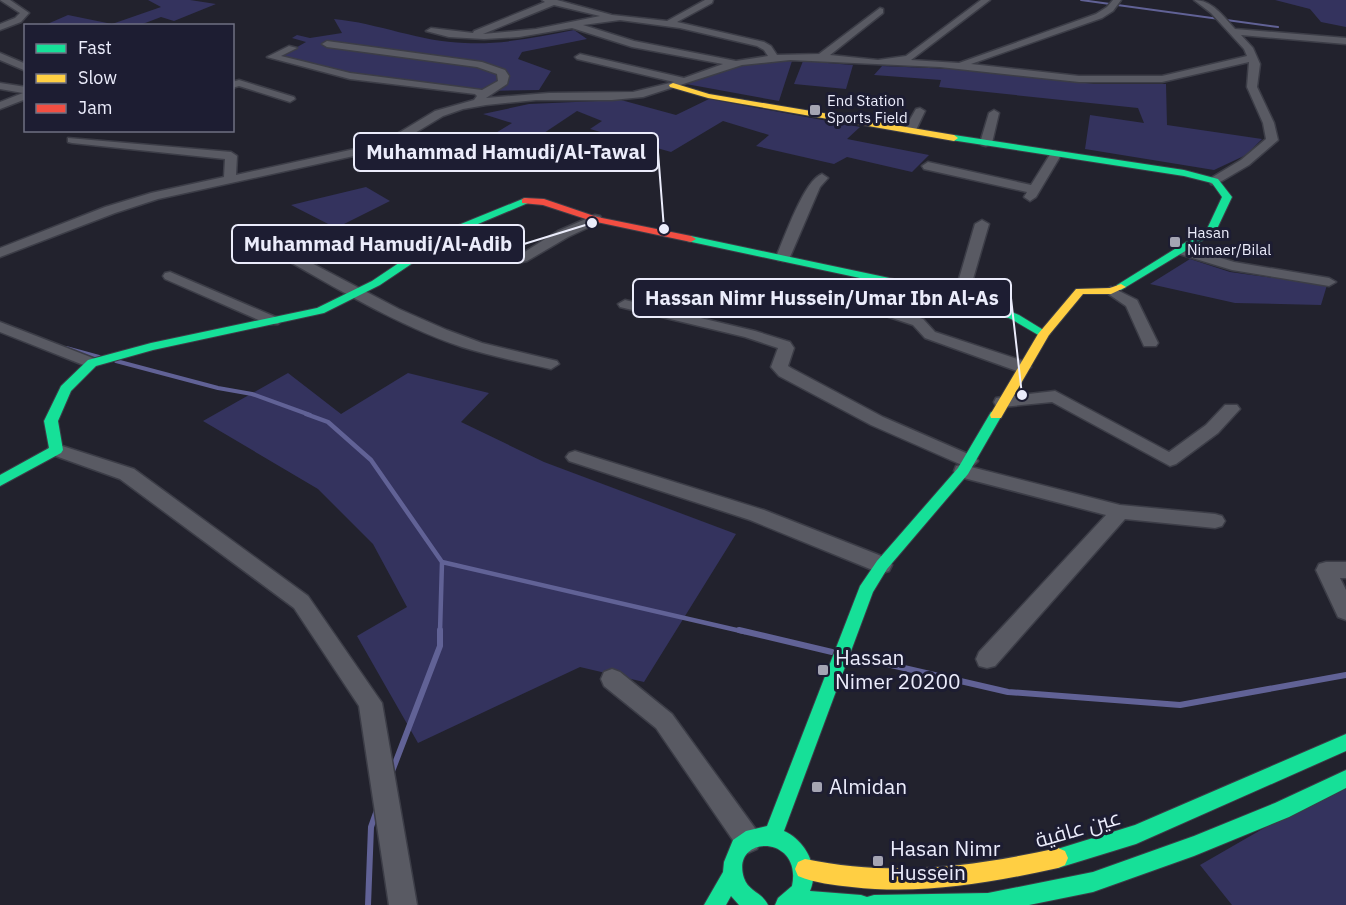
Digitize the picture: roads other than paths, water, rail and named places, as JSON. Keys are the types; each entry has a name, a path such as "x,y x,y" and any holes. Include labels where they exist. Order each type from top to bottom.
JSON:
{"street":[{"path":"0,27 18,20 25,14 4,0"},
{"path":"896,63 909,58 986,0"},
{"path":"957,66 1099,16 1118,0"},
{"path":"1198,0 1214,11 1248,48 1256,64 1252,71 1255,103 1273,132 1272,140 1249,162 1215,181"},
{"path":"466,38 550,1 603,13 612,18"},
{"path":"666,25 709,1"},
{"path":"821,57 880,11"},
{"path":"431,31 466,38 501,37 612,18 666,25 765,45 771,50 774,58"},
{"path":"573,25 632,44 737,63"},
{"path":"1232,31 1346,41"},
{"path":"0,253 110,210 155,196 230,178 373,150 398,141 424,121 441,112 479,99 503,82 504,76 501,72 478,64 327,44"},
{"path":"292,48 272,57 350,76 468,89 479,99 625,96 678,83 737,63 774,58 821,57 868,62 957,66 1079,79 1162,79 1252,58"},
{"path":"0,56 24,67"},
{"path":"580,57 678,83 708,96 1055,155 1184,173 1215,181 1227,197 1210,231 1132,282 1111,291 1080,291 1044,334 966,466 882,565 866,590 773,836"},
{"path":"234,84 239,83 290,99"},
{"path":"0,86 24,90"},
{"path":"0,106 24,96"},
{"path":"910,130 920,111"},
{"path":"986,143 994,113"},
{"path":"72,140 231,156 230,178"},
{"path":"928,166 1032,193 1055,155"},
{"path":"783,257 814,186 822,178"},
{"path":"56,450 51,421 65,388 92,363 151,347 320,311 376,282 455,230 524,201 544,202 595,219 961,296 1015,317 1044,334"},
{"path":"522,258 563,234 595,219"},
{"path":"961,296 982,224"},
{"path":"279,249 356,292 463,342 551,364"},
{"path":"1181,250 1232,266 1329,282"},
{"path":"170,276 273,321"},
{"path":"1111,291 1132,303 1150,343"},
{"path":"625,304 750,334 784,345 786,348 779,368 785,372 877,422 966,466 1120,512 1215,521"},
{"path":"879,309 918,322 930,335 1023,367"},
{"path":"0,327 92,363"},
{"path":"1002,402 1056,396 1170,460 1212,429 1231,409"},
{"path":"0,480 56,450 127,474 301,602 370,703 403,905"},
{"path":"575,457 756,515 882,565"},
{"path":"987,659 1120,512"},
{"path":"1346,570 1326,570 1346,610"},
{"path":"612,679 664,721 748,840"},
{"name":"عين عافية","path":"805,868 837,877 913,881 996,872 1069,856 1136,834 1346,742"},
{"path":"874,905 989,904 1093,882 1205,842 1282,810 1346,779"},
{"path":"714,905 733,874 736,852 748,840 762,835 773,836 793,846 801,856 805,868 804,881 800,893 789,902"},
{"path":"733,874 744,897 758,905"},
{"path":"789,902 861,905"}],"waterway":[{"path":"1081,0 1278,27"},
{"path":"66,348 99,357"},
{"path":"116,361 218,388 252,394 310,415"},
{"path":"306,414 328,422 371,460 442,562"},
{"path":"440,632 442,562"},
{"path":"442,562 745,632"},
{"path":"739,630 832,652"},
{"path":"391,774 440,646 440,632"},
{"path":"852,656 1008,692 1180,705 1346,675"},
{"path":"368,905 371,827 377,810"}],"place":[{"name":"End Station Sports Field","path":"815,110"},
{"name":"Muhammad Hamudi/Al-Adib","path":"592,223"},
{"name":"Muhammad Hamudi/Al-Tawal","path":"664,229"},
{"name":"Hasan Nimaer/Bilal","path":"1175,242"},
{"name":"Hassan Nimr Hussein/Umar Ibn Al-As","path":"1022,395"},
{"name":"Hassan Nimer 20200","path":"823,670"},
{"name":"Almidan","path":"817,787"},
{"name":"Hasan Nimr Hussein","path":"878,861"}]}
